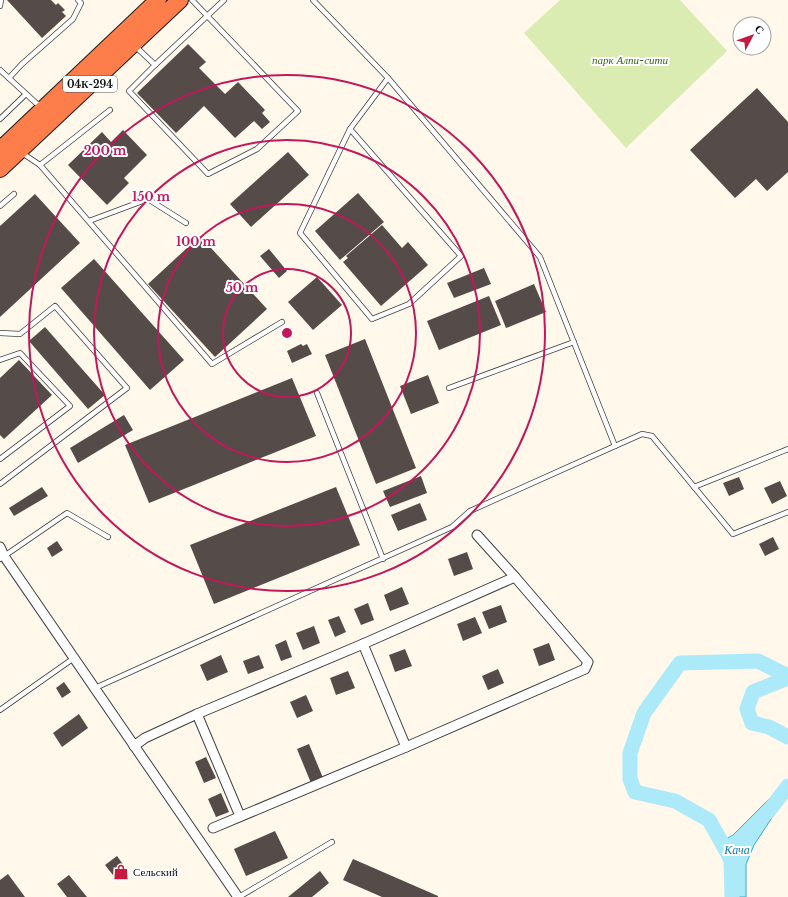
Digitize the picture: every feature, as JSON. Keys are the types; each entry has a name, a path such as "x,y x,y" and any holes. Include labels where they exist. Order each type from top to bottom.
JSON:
{"highway":[{"name":"04К-294","path":"0,150 158,0"},
{"name":"04К-294","path":"0,169 180,0"}],"street":[{"path":"213,828 406,747 585,669 588,662 516,577 477,534"},
{"path":"0,547 2,558 75,657 238,897"},
{"path":"134,746 145,738 196,714 363,644 516,577"},
{"path":"363,644 406,747"},
{"path":"196,714 240,816"}],"lane":[{"path":"0,6 1,0"},
{"path":"9,78 22,64 73,19 81,3 78,0"},
{"path":"192,0 207,15 298,111 257,149 208,174 129,91 207,15 224,0"},
{"path":"313,0 388,78 540,257 615,446"},
{"path":"133,44 155,65"},
{"path":"0,70 36,103 45,107"},
{"path":"350,129 461,256 409,304 372,319 300,233 350,129 388,78"},
{"path":"0,119 26,94"},
{"path":"40,165 110,110"},
{"path":"19,151 40,165 212,364 282,322"},
{"path":"0,206 14,194"},
{"path":"89,221 148,200 186,223"},
{"path":"0,333 20,334 54,306 127,388 0,484"},
{"path":"449,388 574,342"},
{"path":"0,360 20,353 70,406 0,459"},
{"path":"317,393 383,558"},
{"path":"95,688 452,527 470,511 642,434 652,436 733,534 788,512"},
{"path":"694,487 788,449"},
{"path":"2,558 67,513 108,537"},
{"path":"0,710 75,657"},
{"path":"238,897 332,842"}],"green space":[{"name":"парк Алпи-сити","path":"560,0 680,0 727,51 626,148 524,33"}],"water":[{"name":"Кача","path":"776,792 785,798 754,845 746,864 746,897 726,897 727,864 718,844 733,835"}],"building":[{"path":"7,0 51,0 56,5 58,3 65,10 62,12 66,16 42,38"},
{"path":"188,44 206,62 199,68 225,94 238,82 265,110 262,113 270,122 262,129 254,121 235,138 204,106 176,133 137,93"},
{"path":"757,88 788,122 788,172 767,191 756,179 735,198 690,150"},
{"path":"123,130 147,155 124,178 129,183 107,205 68,165 102,132 111,142"},
{"path":"288,152 309,175 251,227 230,204"},
{"path":"358,193 384,222 340,260 315,231"},
{"path":"35,194 80,243 0,317 0,226"},
{"path":"382,225 402,248 408,242 428,265 381,306 343,262 348,258 346,256"},
{"path":"200,236 267,309 215,357 148,284"},
{"path":"269,249 287,271 279,278 260,256"},
{"path":"94,259 184,360 150,390 61,288"},
{"path":"484,268 491,284 454,298 447,283"},
{"path":"317,277 342,305 313,330 288,302"},
{"path":"534,284 546,312 506,328 495,301"},
{"path":"489,296 501,325 439,350 427,321"},
{"path":"45,327 105,395 88,409 29,341"},
{"path":"365,339 416,468 376,484 325,355"},
{"path":"301,344 303,346 307,344 312,354 292,363 287,351"},
{"path":"19,360 52,395 4,439 0,435 0,378"},
{"path":"428,375 439,403 411,414 400,386"},
{"path":"292,378 316,436 149,503 125,445"},
{"path":"124,415 133,430 78,463 70,448"},
{"path":"421,476 427,493 390,507 383,491"},
{"path":"739,477 744,489 729,496 723,483"},
{"path":"780,481 787,496 772,504 764,488"},
{"path":"42,487 48,496 14,516 9,508"},
{"path":"336,487 360,545 214,604 190,545"},
{"path":"420,503 427,520 398,531 391,515"},
{"path":"773,537 779,549 765,556 759,544"},
{"path":"57,541 63,550 52,557 47,548"},
{"path":"467,552 473,569 454,576 448,559"},
{"path":"402,587 409,604 390,611 384,595"},
{"path":"368,603 374,620 361,625 354,609"},
{"path":"501,605 507,622 489,629 482,612"},
{"path":"339,616 346,632 335,637 328,620"},
{"path":"475,617 482,633 463,641 457,624"},
{"path":"314,626 320,643 303,650 296,633"},
{"path":"286,640 292,657 281,661 275,645"},
{"path":"549,643 555,660 539,666 533,649"},
{"path":"405,649 412,666 395,672 389,655"},
{"path":"221,655 228,672 207,681 200,665"},
{"path":"259,655 264,668 248,674 243,661"},
{"path":"498,669 504,683 488,690 482,676"},
{"path":"348,671 355,688 336,695 330,678"},
{"path":"64,682 71,692 62,698 56,688"},
{"path":"306,695 313,711 297,718 290,702"},
{"path":"79,714 88,728 62,747 53,733"},
{"path":"309,744 323,778 311,783 297,749"},
{"path":"206,757 216,778 204,783 195,762"},
{"path":"221,793 229,812 216,817 208,799"},
{"path":"275,831 288,858 246,876 234,849"},
{"path":"117,856 127,870 116,879 105,865"},
{"path":"353,859 438,897 382,897 343,880"},
{"path":"320,871 329,883 312,897 288,897"},
{"path":"8,874 25,897 0,897 0,880"},
{"path":"69,875 87,897 67,897 57,884"}],"waterway":[{"name":"Кача","path":"732,897 731,861 709,820 675,801 635,792 630,779 630,753 644,713 680,663 758,661 788,676"},
{"name":"Кача","path":"788,678 753,692 747,709 752,723 769,727 788,737"},
{"name":"Кача","path":"768,812 788,786"}],"place":[{"name":"Сельский","path":"121,872"}]}
